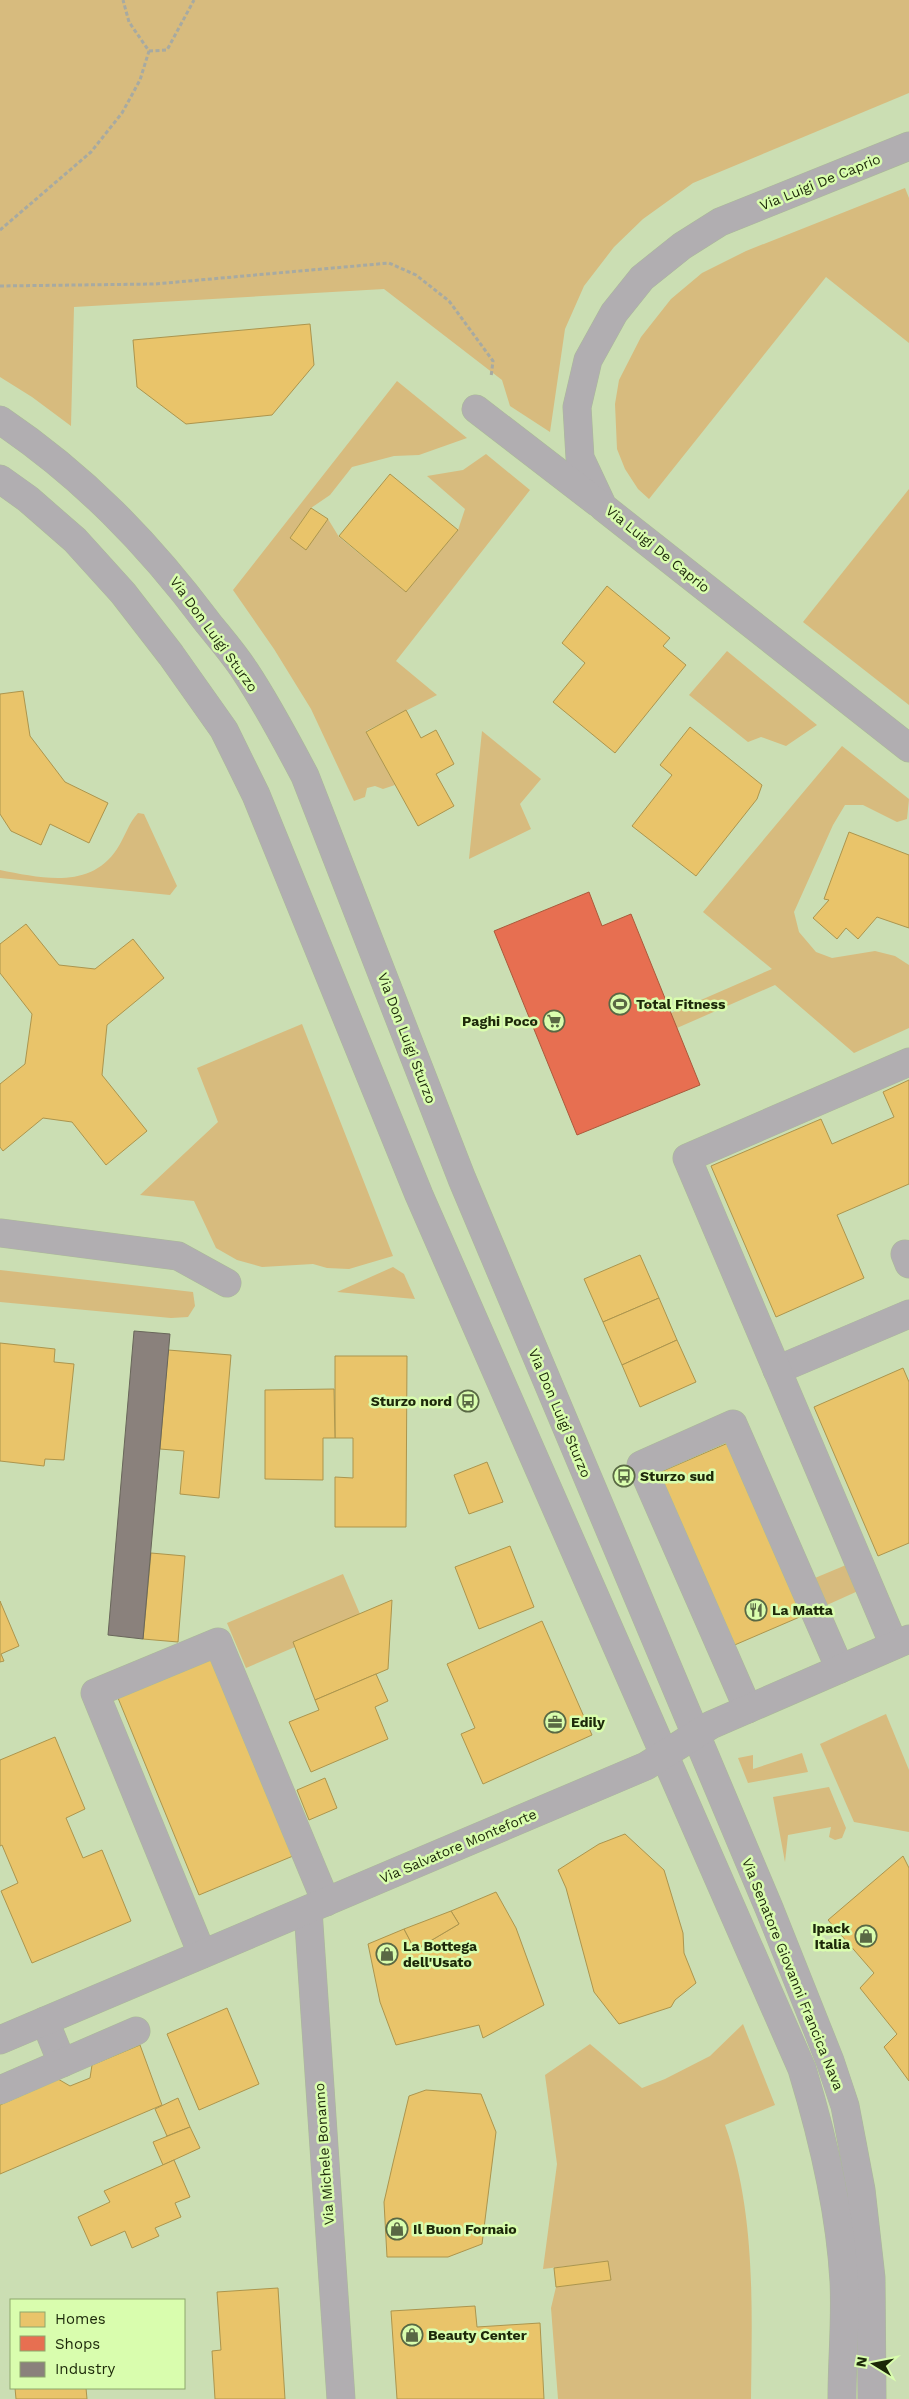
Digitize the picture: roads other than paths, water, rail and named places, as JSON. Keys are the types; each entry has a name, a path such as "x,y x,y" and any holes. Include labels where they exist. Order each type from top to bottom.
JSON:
{"street":[{"name":"Via Luigi De Caprio","path":"909,146 720,222 682,246 642,278 614,313 588,360 577,407 580,458 603,507 909,748"},
{"path":"476,409 603,507"},
{"name":"Via Don Luigi Sturzo","path":"0,420 42,448 108,507 171,574 244,670 277,724 305,776 462,1179 695,1735"},
{"path":"0,479 28,498 76,540 123,593 171,655 224,730 256,795 419,1195 663,1755"},
{"path":"902,1642 777,1370 687,1158 909,1062"},
{"path":"0,1233 178,1256 227,1283"},
{"path":"777,1370 909,1314"},
{"path":"748,1709 640,1465 733,1424 840,1669"},
{"name":"Via Michele Bonanno","path":"202,1954 95,1693 218,1642 317,1906 341,2399"},
{"name":"Via Salvatore Monteforte","path":"0,2040 646,1766 711,1725 902,1642"},
{"name":"Via Senatore Giovanni Francica Nava","path":"695,1735 769,1908 830,2061 845,2106 861,2190 871,2278 872,2399"},
{"name":"Via Senatore Giovanni Francica Nava","path":"663,1755 802,2069 815,2113 834,2192 844,2282 842,2399"},
{"path":"44,2021 62,2063"},
{"path":"0,2090 136,2031"}],"place":[{"name":"Total Fitness","path":"620,1004"},
{"name":"Paghi Poco","path":"554,1021"},
{"name":"Sturzo nord","path":"468,1401"},
{"name":"Sturzo sud","path":"624,1476"},
{"name":"La Matta","path":"756,1610"},
{"name":"Edily","path":"555,1722"},
{"name":"Ipack Italia","path":"866,1936"},
{"name":"La Bottega dell'Usato","path":"387,1954"},
{"name":"Il Buon Fornaio","path":"397,2229"},
{"name":"Beauty Center","path":"412,2335"}]}
